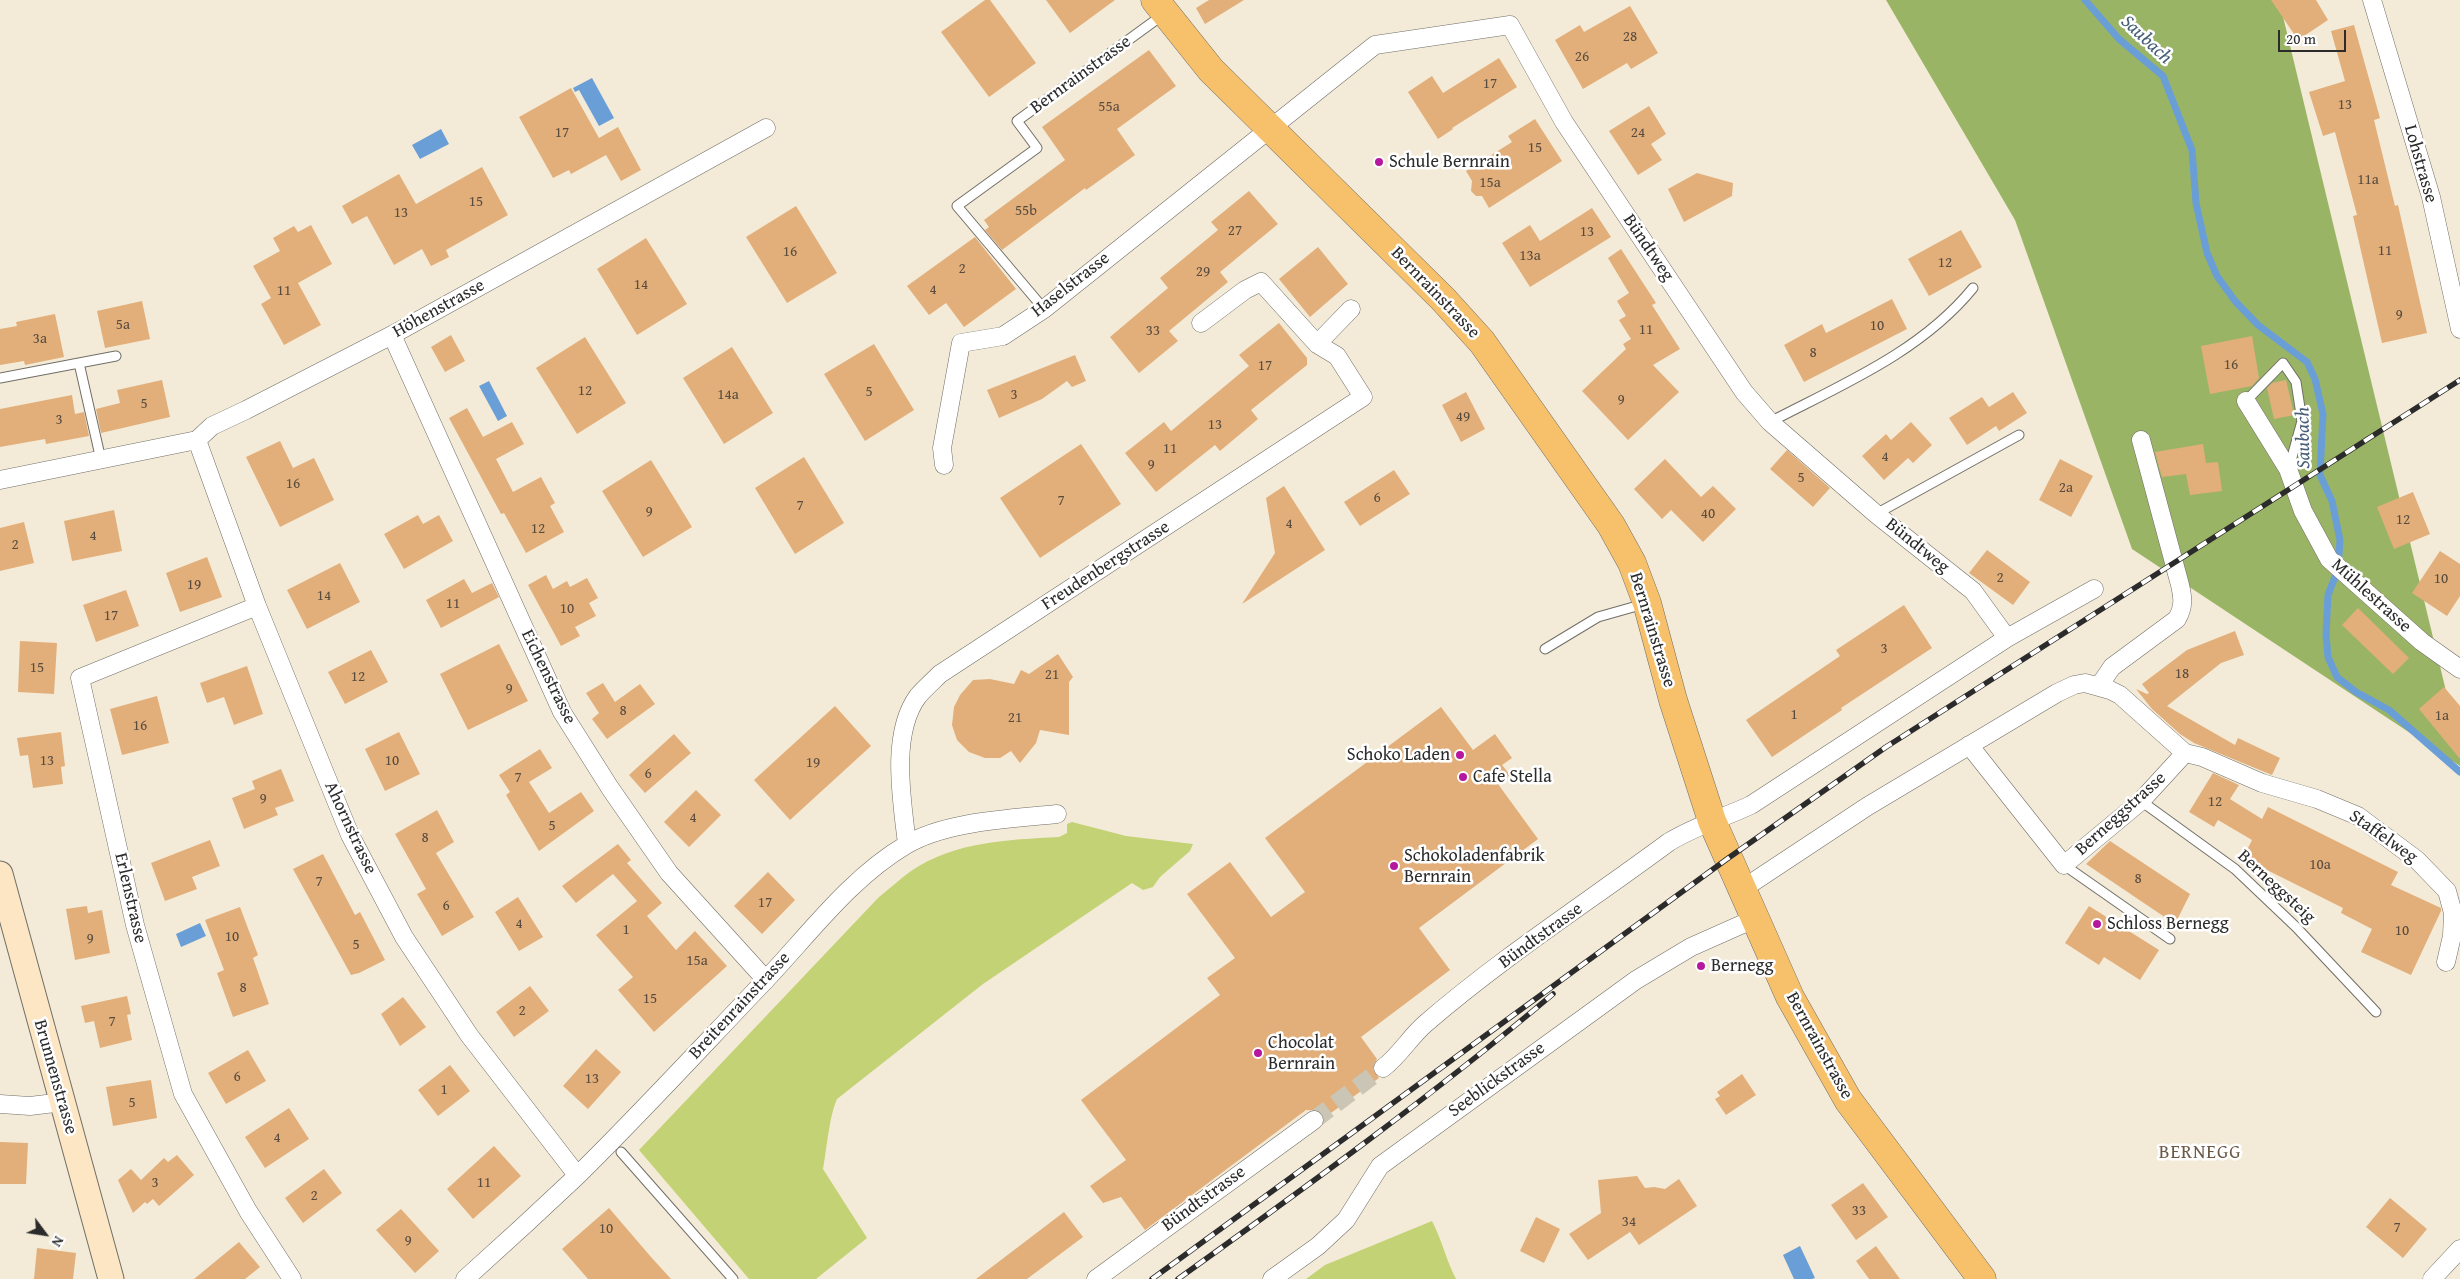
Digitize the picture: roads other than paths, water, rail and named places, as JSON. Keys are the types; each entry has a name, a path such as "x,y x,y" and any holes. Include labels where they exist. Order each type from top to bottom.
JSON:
{"main road":[{"name":"Bernrainstrasse","path":"1160,7 1211,70 1409,265 1482,342 1611,525 1632,563 1647,603 1673,700 1712,821 1790,997 1848,1100 1982,1279"},
{"name":"Brunnenstrasse","path":"0,874 111,1279"}],"street":[{"name":"Lohstrasse","path":"2372,0 2431,197 2460,329"},
{"name":"Bündtweg","path":"1268,128 1314,94 1374,45 1510,25 1564,122 1744,392 1770,422 1876,514 1973,591 2007,638"},
{"name":"Höhenstrasse","path":"0,480 197,440 212,426 392,335 766,128"},
{"name":"Haselstrasse","path":"944,465 942,448 961,343 1003,336 1044,308 1268,128"},
{"name":"Freudenbergstrasse","path":"907,844 900,749 905,721 918,697 940,674 1363,397 1337,356 1317,344 1261,282 1245,290 1201,323"},
{"path":"1317,344 1351,309"},
{"name":"Eichenstrasse","path":"392,335 562,712 610,788 669,873 766,980"},
{"name":"Mühlestrasse","path":"2246,401 2288,469 2303,512 2329,559 2422,642 2460,669"},
{"name":"Ahornstrasse","path":"197,440 257,606 350,834 404,936 469,1036 578,1175"},
{"path":"2099,686 2112,668 2177,619 2182,610 2181,592 2142,440"},
{"path":"1712,821 1752,805 2007,638 2094,589"},
{"name":"Erlenstrasse","path":"257,606 80,678 135,926 184,1094 248,1211 292,1279"},
{"path":"1741,890 1868,806 2074,685 2085,683 2099,686 2120,695 2185,753"},
{"name":"Berneggstrasse","path":"1969,745 2064,865 2141,800 2185,753"},
{"name":"Staffelweg","path":"2185,753 2202,756 2262,784 2317,799 2358,816 2389,837 2417,860 2447,892 2453,913 2452,936 2446,962"},
{"name":"Breitenrainstrasse","path":"465,1279 578,1175 766,980 826,913 874,867 907,844 947,829 975,823 1057,814"},
{"name":"Bündtstrasse","path":"1384,1068 1396,1059 1424,1025 1494,970 1669,842 1692,828 1712,821"},
{"name":"Seeblickstrasse","path":"1272,1279 1318,1246 1346,1220 1380,1166 1636,980 1691,947 1754,919"},
{"path":"0,1104 30,1106 63,1102"},
{"name":"Bündtstrasse","path":"1096,1279 1314,1120"},
{"path":"2432,1279 2460,1249"}],"lane":[{"name":"Bernrainstrasse","path":"1044,308 957,206 1037,148 1017,121 1160,7"},
{"path":"1770,422 1903,350 1954,312 1972,288"},
{"path":"0,378 116,356"},
{"path":"79,363 101,460"},
{"path":"2246,401 2283,363 2296,382 2302,421 2288,469"},
{"path":"1876,514 2019,435"},
{"path":"1545,649 1598,617 1647,603"},
{"name":"Berneggsteig","path":"2141,800 2235,869 2296,927 2376,1012"},
{"path":"2064,865 2170,939"},
{"path":"621,1152 734,1279"}],"water":[{"path":"592,78 614,118 599,126 579,90 575,92 573,88"},
{"path":"441,129 449,144 420,159 412,145"},
{"path":"489,381 507,416 498,421 479,386"},
{"path":"200,923 206,936 181,947 176,934"},
{"path":"1800,1246 1815,1278 1794,1279 1783,1255"}],"waterway":[{"name":"Saubach","path":"2085,0 2119,39 2163,76 2192,150 2196,203 2207,253 2217,276 2235,301 2258,325 2307,362 2315,379 2323,414 2320,475 2332,501 2340,540 2338,569 2328,595 2326,635 2328,657 2337,677 2356,692 2389,710 2460,772"}],"tunnel":[{"path":"1314,1120 1383,1068"}],"railway":[{"path":"1152,1279 1727,859 1886,747 2460,380"},
{"path":"1178,1279 1415,1105 1553,994"}],"place":[{"name":"Schule Bernrain","path":"1379,162"},
{"name":"Schoko Laden","path":"1460,755"},
{"name":"Cafe Stella","path":"1463,777"},
{"name":"Schokoladenfabrik Bernrain","path":"1394,866"},
{"name":"Schloss Bernegg","path":"2097,924"},
{"name":"Bernegg","path":"1701,966"},
{"name":"Chocolat Bernrain","path":"1258,1053"}],"district":[{"name":"BERNEGG","path":"2200,1153"}]}
